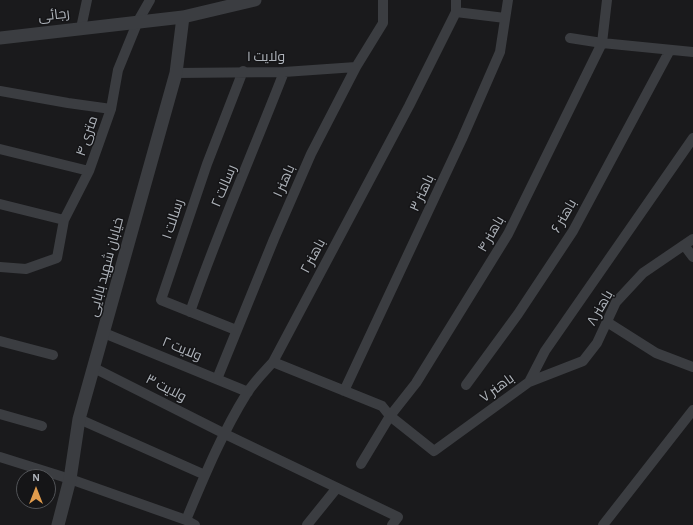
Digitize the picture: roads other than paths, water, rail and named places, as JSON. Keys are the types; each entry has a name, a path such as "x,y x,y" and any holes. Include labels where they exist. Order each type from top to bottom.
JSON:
{"street":[{"path":"81,28 87,0"},
{"name":"۴ متری","path":"0,267 26,269 57,258 64,220 89,172 111,109 118,70 138,21 150,0"},
{"name":"رجائی","path":"0,38 183,17 254,0"},
{"name":"باهنر ۱","path":"217,379 274,239 311,154 356,67 383,23 383,0"},
{"name":"باهنر ۲","path":"191,523 205,475 225,434 248,392 273,362 409,106 456,12 456,0"},
{"name":"باهنر ۳","path":"344,391 420,232 500,52 508,0"},
{"name":"باهنر ۴","path":"361,464 390,416 416,383 508,234 602,43 606,0"},
{"path":"456,12 506,18"},
{"name":"خیابان شهید بابایی","path":"58,525 70,478 80,420 176,73 183,17"},
{"path":"570,38 602,43 693,52"},
{"name":"باهنر ۶","path":"466,385 518,314 573,231 670,50"},
{"name":"ولایت ۱","path":"176,73 243,71 284,72 356,67"},
{"name":"رسالت ۱","path":"236,330 161,300 207,164 243,71"},
{"name":"رسالت ۲","path":"190,312 207,262 284,72"},
{"path":"0,91 68,104 111,109"},
{"name":"باهنر ۷","path":"273,362 382,406 390,416 434,451 529,382 545,351 693,138"},
{"path":"0,149 89,172"},
{"path":"0,204 64,220"},
{"name":"باهنر ۸","path":"529,382 583,361 597,343 616,302 643,273 693,239"},
{"path":"684,245 693,257"},
{"path":"607,322 656,353 693,367"},
{"name":"ولایت ۲","path":"104,333 248,392"},
{"path":"0,341 53,355"},
{"name":"ولایت ۳","path":"94,368 336,489 398,517 392,525"},
{"path":"603,525 693,410"},
{"path":"0,414 42,426"},
{"path":"80,420 205,475"},
{"path":"0,457 70,478 191,523"},
{"path":"307,525 336,489"}]}
